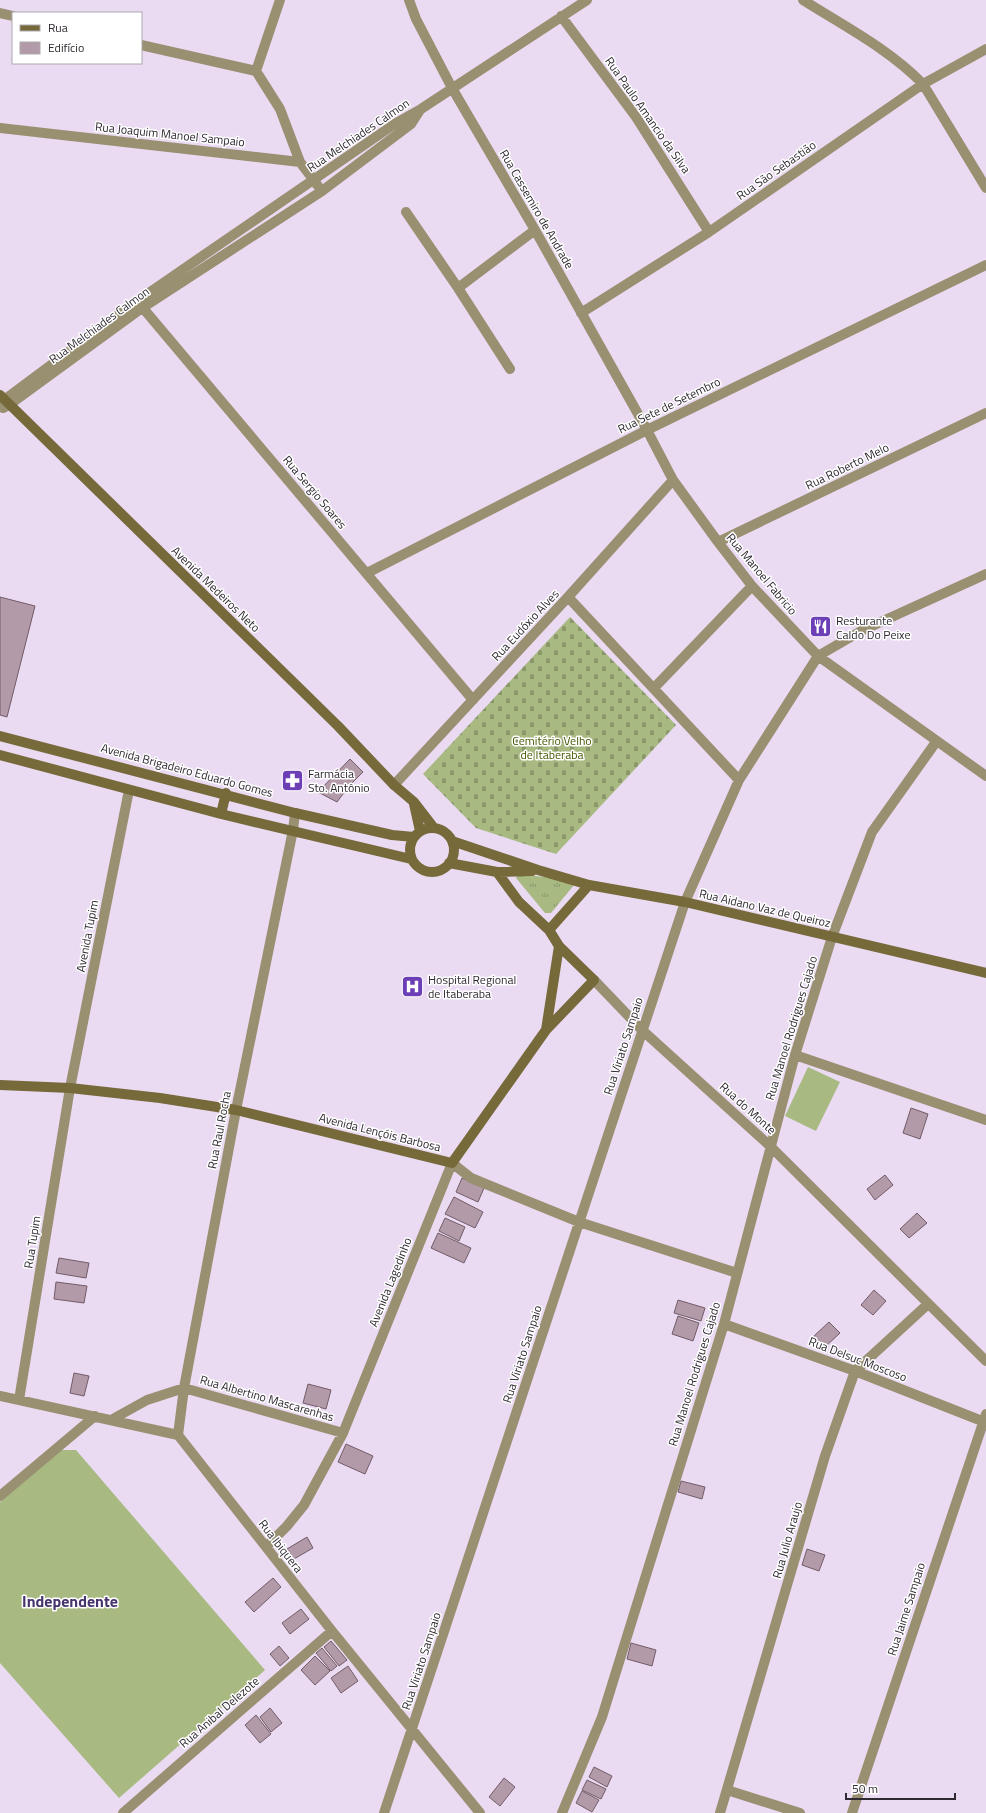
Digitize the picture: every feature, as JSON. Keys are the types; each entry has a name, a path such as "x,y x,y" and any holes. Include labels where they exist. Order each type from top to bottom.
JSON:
{"street":[{"path":"256,71 280,0"},
{"name":"Rua Cassemiro de Andrade","path":"409,0 416,19 452,88 535,230 647,430"},
{"path":"421,109 587,0"},
{"path":"802,0 884,51 911,71 923,84 986,188"},
{"path":"0,13 12,16"},
{"name":"Rua Paulo Amancio da Silva","path":"561,16 636,118 709,232"},
{"path":"142,45 256,71 280,109 300,162 322,191"},
{"name":"Rua São Sebastião","path":"581,314 709,232 923,84 986,49"},
{"name":"Rua Melchiades Calmon","path":"3,402 314,180 396,123 421,109"},
{"name":"Rua Melchiades Calmon","path":"140,304 322,191 411,124 421,109"},
{"name":"Rua Joaquim Manoel Sampaio","path":"0,128 300,162"},
{"path":"406,212 458,288 510,369"},
{"path":"458,288 535,230"},
{"name":"Rua Sete de Setembro","path":"367,574 647,430 986,265"},
{"name":"Rua Sergio Soares","path":"140,304 473,700"},
{"name":"Avenida Medeiros Neto","path":"3,402 332,720 394,785 414,802 434,828"},
{"name":"Rua Roberto Melo","path":"718,542 986,414"},
{"name":"Rua Manoel Fabricio","path":"647,430 673,480 718,542 752,586 818,656 936,742 986,776"},
{"name":"Rua Eudóxio Alves","path":"394,785 568,597 673,480"},
{"path":"818,656 861,631 986,574"},
{"path":"654,688 752,586"},
{"path":"568,597 739,780"},
{"name":"Rua Viriato Sampaio","path":"384,1813 685,902 739,780 818,656"},
{"name":"Avenida Brigadeiro Eduardo Gomes","path":"0,736 226,793 295,813 392,835 417,834"},
{"name":"Rua Manoel Rodrigues Cajado","path":"562,1813 602,1717 724,1324 795,1055 832,937 872,832 936,742"},
{"path":"0,755 220,814 411,859"},
{"name":"Avenida Tupim","path":"70,1088 129,790"},
{"path":"220,814 226,793"},
{"path":"414,802 417,834"},
{"name":"Rua Raul Rocha","path":"178,1435 184,1388 236,1110 293,830 295,813"},
{"path":"350,845 353,826"},
{"path":"426,828 434,828 442,830 448,834 454,848 453,856 444,868 429,872 422,870 411,859 410,846 417,834 426,828"},
{"name":"Rua Aidano Vaz de Queiroz","path":"452,841 538,870 589,885 685,902 986,973"},
{"name":"Rua Aidano Vaz de Queiroz","path":"449,863 497,872 538,870"},
{"name":"Rua do Monte","path":"497,872 519,902 549,930 559,946 642,1030 770,1146 986,1361"},
{"path":"549,930 589,885"},
{"name":"Avenida Lagedinho","path":"546,1030 559,946"},
{"name":"Avenida Lagedinho","path":"266,1547 287,1526 304,1505 343,1433 452,1163 546,1030 594,980"},
{"path":"795,1055 986,1120"},
{"name":"Avenida Lençóis Barbosa","path":"0,1085 70,1088 160,1098 236,1110 452,1163 471,1178 579,1222 737,1273"},
{"name":"Rua Tupim","path":"19,1400 70,1088"},
{"name":"Rua Julio Araujo","path":"720,1813 825,1456 855,1371 928,1304"},
{"name":"Rua Delsuc Moscoso","path":"724,1324 984,1418"},
{"path":"111,1420 147,1400 184,1388"},
{"name":"Rua Albertino Mascarenhas","path":"184,1388 343,1433"},
{"path":"0,1396 178,1435"},
{"path":"0,1496 94,1416"},
{"name":"Rua Jaime Sampaio","path":"852,1813 984,1418"},
{"name":"Rua Ibiquera","path":"178,1435 332,1631 480,1813"},
{"name":"Rua Anibal Delezote","path":"123,1813 332,1631"},
{"path":"727,1790 800,1813"}],"green space":[{"name":"Cemitério Velho de Itaberaba","path":"570,617 676,725 556,854 476,828 423,774"},
{"path":"518,874 571,880 574,885 551,913 545,913 516,878"},
{"path":"808,1067 840,1082 816,1131 785,1116"},
{"path":"60,1450 76,1450 265,1670 119,1798 0,1663 0,1502"}],"building":[{"path":"0,597 35,606 7,717 0,715"},
{"path":"350,759 363,772 349,786 337,802 318,792"},
{"path":"911,1108 928,1114 920,1139 903,1133"},
{"path":"885,1175 893,1185 875,1200 867,1189"},
{"path":"462,1178 484,1188 478,1202 456,1192"},
{"path":"454,1197 483,1212 475,1228 445,1214"},
{"path":"917,1213 927,1223 909,1238 900,1229"},
{"path":"445,1218 465,1227 459,1241 439,1231"},
{"path":"438,1233 471,1248 464,1263 431,1248"},
{"path":"59,1258 89,1263 86,1278 56,1273"},
{"path":"56,1282 87,1286 84,1303 54,1299"},
{"path":"874,1290 886,1301 873,1315 861,1305"},
{"path":"678,1300 705,1308 701,1321 674,1313"},
{"path":"678,1316 699,1323 693,1341 672,1334"},
{"path":"829,1322 840,1333 825,1347 814,1336"},
{"path":"74,1373 89,1376 84,1396 70,1393"},
{"path":"308,1384 331,1390 326,1409 303,1403"},
{"path":"346,1444 373,1456 365,1474 338,1462"},
{"path":"681,1481 705,1487 702,1499 678,1492"},
{"path":"307,1537 313,1548 294,1559 287,1549"},
{"path":"807,1549 825,1555 819,1571 802,1565"},
{"path":"273,1578 281,1587 254,1612 245,1602"},
{"path":"301,1609 309,1619 290,1634 282,1623"},
{"path":"331,1641 347,1660 339,1666 324,1647"},
{"path":"631,1643 656,1650 652,1666 627,1659"},
{"path":"279,1646 289,1658 280,1666 270,1654"},
{"path":"322,1648 337,1666 331,1671 316,1653"},
{"path":"315,1656 330,1671 315,1685 301,1670"},
{"path":"348,1666 358,1681 341,1693 331,1678"},
{"path":"270,1708 282,1723 271,1732 260,1717"},
{"path":"256,1715 271,1734 260,1743 245,1725"},
{"path":"594,1767 612,1776 607,1787 589,1777"},
{"path":"504,1778 515,1787 500,1806 489,1797"},
{"path":"587,1780 606,1789 601,1799 582,1790"},
{"path":"582,1791 599,1800 592,1812 576,1803"}],"place":[{"name":"Resturante Caldo Do Peixe","path":"821,627"},
{"name":"Farmácia Sto. Antônio","path":"293,780"},
{"name":"Hospital Regional de Itaberaba","path":"412,986"}],"district":[{"name":"Independente","path":"70,1601"}]}
